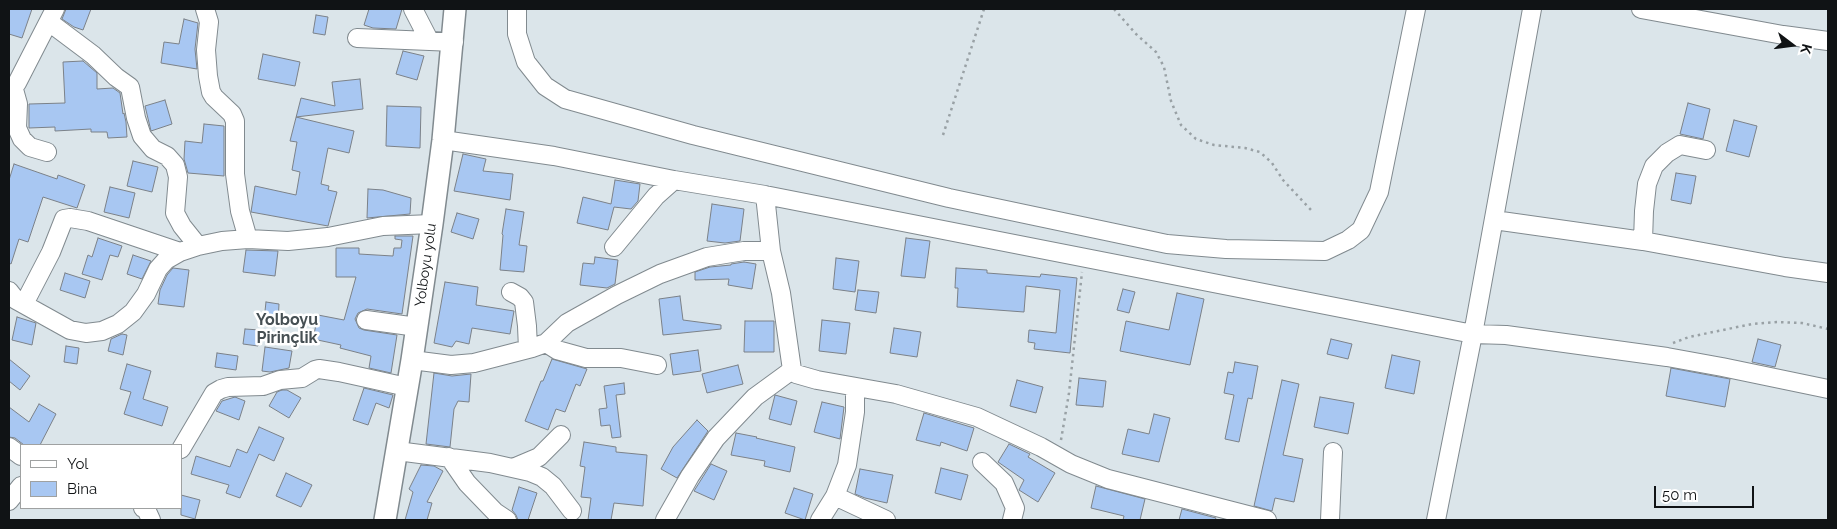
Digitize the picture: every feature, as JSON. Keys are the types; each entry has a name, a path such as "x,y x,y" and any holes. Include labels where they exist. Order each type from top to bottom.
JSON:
{"main road":[{"name":"Yolboyu yolu","path":"385,520 418,327 443,140 456,9"}],"street":[{"path":"205,9 209,22 206,50 208,76 211,92 232,114 235,122 235,174 240,212 248,239"},
{"path":"413,9 430,40"},
{"path":"516,9 518,34 526,62 545,86 565,99 693,135 949,198 1167,244 1226,249 1325,251 1348,240 1361,230 1379,192 1416,9"},
{"path":"1436,520 1473,334 1532,9"},
{"path":"1641,9 1783,35 1828,41"},
{"path":"47,152 30,147 22,139 17,128 18,104 11,88 17,83 52,15 130,87 136,118 142,136 153,149 167,156 175,165 178,177 175,213 182,226 198,246"},
{"path":"357,38 454,42"},
{"path":"443,140 554,156 674,180 765,195 1473,334 1506,335 1667,357 1828,389"},
{"path":"1643,241 1644,211 1648,184 1654,166 1667,153 1680,146 1706,150"},
{"path":"614,247 656,196 674,180"},
{"path":"765,195 771,251 781,293 792,370 800,376 855,388 896,394 977,417 1108,479 1267,520"},
{"path":"180,252 88,221 64,219 51,252 14,301 70,330 86,333 102,331 118,324 133,312 166,260 180,252 198,246 222,241 248,239 288,241 328,237 383,226 432,224"},
{"path":"1494,220 1643,241 1828,273"},
{"path":"412,360 451,364 474,362 528,349 546,343 567,323 660,274 707,257 744,251 771,251"},
{"path":"511,292 520,297 524,302 528,349"},
{"path":"366,320 418,327"},
{"path":"546,343 557,350 586,358 621,358 657,365"},
{"path":"182,448 214,393 228,387 263,386 280,380 302,378 319,369 408,387"},
{"path":"665,520 690,476 716,438 755,397 792,370"},
{"path":"820,520 835,496 847,466 855,412 855,388"},
{"path":"513,468 539,457 561,435"},
{"path":"9,448 20,455"},
{"path":"397,451 490,463 530,472 542,477 554,486 572,511"},
{"path":"1330,520 1334,452"},
{"path":"449,457 467,483 496,512 507,520"},
{"path":"982,462 1004,483 1015,508 1012,520"},
{"path":"9,501 20,487"},
{"path":"835,496 886,520"}],"path":[{"path":"942,135 984,9"},
{"path":"1114,9 1136,34 1156,52 1164,67 1172,101 1181,125 1196,139 1260,152 1272,163 1283,180 1312,212"},
{"path":"1057,456 1069,393 1084,258"},
{"path":"1667,357 1670,344 1689,337 1752,324 1802,323 1828,329"}],"building":[{"path":"9,9 32,9 22,38 9,34"},
{"path":"66,9 91,9 83,30 74,27 62,19"},
{"path":"369,9 402,9 396,29 373,28 364,25"},
{"path":"316,15 328,17 325,35 313,33"},
{"path":"184,19 198,23 195,49 197,69 161,63 164,42 179,44"},
{"path":"403,51 424,56 417,80 396,74"},
{"path":"263,54 300,62 295,86 258,79"},
{"path":"83,61 97,73 97,89 113,88 120,93 127,137 108,138 107,132 91,132 91,129 55,131 55,127 29,128 29,104 65,103 63,62"},
{"path":"360,79 363,109 296,117 301,98 335,106 332,82"},
{"path":"165,100 172,124 151,131 145,106"},
{"path":"1688,103 1710,109 1703,139 1680,134"},
{"path":"387,106 421,107 420,148 386,146"},
{"path":"296,117 354,131 349,153 328,148 321,184 329,186 328,190 337,192 328,226 251,212 255,186 296,195 300,172 292,170 297,142 290,141"},
{"path":"1734,120 1757,126 1749,157 1726,151"},
{"path":"204,124 224,126 224,176 188,173 184,159 185,141 202,143"},
{"path":"463,154 486,159 483,171 513,174 510,200 454,191"},
{"path":"133,161 158,167 152,192 127,186"},
{"path":"14,164 57,179 58,175 85,185 77,208 43,197 28,242 19,239 11,264 9,263 9,180"},
{"path":"1676,173 1696,176 1691,204 1671,200"},
{"path":"615,180 640,184 638,201 631,209 614,207 608,230 577,223 583,197 611,204"},
{"path":"110,187 135,193 129,218 104,212"},
{"path":"368,189 383,190 411,198 410,214 367,218"},
{"path":"712,204 744,209 740,241 725,243 707,241"},
{"path":"506,209 524,212 519,245 527,246 524,272 500,270 502,234"},
{"path":"457,213 479,219 473,239 451,232"},
{"path":"395,236 413,236 402,314 367,309 358,313 355,319 359,328 364,330 397,335 391,373 369,368 371,356 340,348 341,345 313,339 318,315 344,320 356,277 336,277 336,248 359,248 359,254 393,256 394,248 401,248 402,240 395,239"},
{"path":"98,238 122,246 118,257 110,255 102,280 82,274 88,255 92,257"},
{"path":"906,238 930,241 925,278 901,276"},
{"path":"246,250 278,251 275,276 243,272"},
{"path":"133,255 151,261 142,279 127,274"},
{"path":"595,257 618,260 615,284 607,288 580,285 583,263 594,264"},
{"path":"836,258 859,261 855,292 833,289"},
{"path":"744,262 756,264 752,289 728,285 729,279 695,280 695,272 710,267"},
{"path":"173,268 189,270 184,307 158,304 160,290 167,275"},
{"path":"956,268 987,270 987,273 1040,277 1041,274 1077,278 1070,353 1034,349 1035,343 1028,342 1029,330 1056,333 1060,290 1026,286 1024,312 957,307 958,288 955,288"},
{"path":"65,273 90,281 85,298 60,290"},
{"path":"445,282 478,287 476,305 514,311 510,334 472,328 469,344 456,341 452,347 434,343"},
{"path":"1123,289 1135,292 1129,313 1117,310"},
{"path":"858,290 879,292 876,313 855,310"},
{"path":"1177,293 1204,299 1190,365 1120,351 1126,321 1169,330"},
{"path":"680,296 683,320 721,325 721,329 663,335 659,299"},
{"path":"266,302 279,304 278,322 264,320"},
{"path":"17,317 36,323 32,345 12,340"},
{"path":"822,320 850,323 846,354 819,351"},
{"path":"745,321 774,321 774,352 744,352"},
{"path":"894,328 921,332 917,357 890,353"},
{"path":"245,329 260,330 258,346 243,344"},
{"path":"122,334 127,335 123,355 108,351 111,339"},
{"path":"1331,339 1352,344 1348,359 1327,354"},
{"path":"1758,339 1781,345 1775,367 1752,362"},
{"path":"66,346 79,348 77,364 64,362"},
{"path":"265,347 292,351 289,368 270,372 262,371"},
{"path":"698,350 701,371 673,375 670,354"},
{"path":"217,353 238,356 236,370 215,367"},
{"path":"1392,355 1420,361 1414,394 1385,388"},
{"path":"9,359 30,376 20,390 9,381"},
{"path":"552,359 587,369 580,386 576,384 565,412 556,409 548,430 525,421"},
{"path":"1235,362 1258,366 1252,399 1248,398 1239,442 1225,439 1234,395 1224,393 1228,372 1233,373"},
{"path":"127,364 151,371 143,399 168,407 162,426 124,414 131,392 120,389"},
{"path":"738,365 743,384 707,393 702,374"},
{"path":"1671,368 1730,379 1725,407 1666,396"},
{"path":"434,373 452,376 471,374 469,402 458,401 454,409 450,447 426,444"},
{"path":"1079,378 1106,381 1103,407 1076,405"},
{"path":"1017,380 1043,387 1036,413 1010,406"},
{"path":"1282,380 1299,384 1283,455 1303,459 1294,502 1275,498 1272,511 1254,506"},
{"path":"624,383 625,394 616,395 621,437 612,438 610,425 601,426 599,409 607,408 604,386"},
{"path":"364,388 393,395 389,408 376,403 368,425 353,420"},
{"path":"287,390 301,398 289,418 269,406 277,392"},
{"path":"775,395 797,401 791,425 769,419"},
{"path":"235,397 245,401 239,420 216,411 222,401"},
{"path":"1320,397 1354,403 1348,434 1314,427"},
{"path":"822,402 844,407 840,439 814,432"},
{"path":"39,404 56,414 41,444 23,444 15,438 9,437 9,407 29,422"},
{"path":"924,413 974,428 967,451 941,442 940,446 916,440"},
{"path":"1154,414 1170,418 1159,462 1122,454 1128,429 1149,434"},
{"path":"697,420 708,431 677,478 661,469 673,447"},
{"path":"259,427 284,438 274,461 259,454 240,498 226,493 229,485 191,474 196,456 230,467 237,449 247,453"},
{"path":"736,433 795,447 790,472 764,466 765,461 731,455"},
{"path":"584,442 616,447 616,452 647,455 643,506 614,503 611,520 588,520 591,498 581,497 585,467 580,466"},
{"path":"1009,444 1030,454 1028,457 1055,473 1038,502 1019,490 1024,480 998,462"},
{"path":"711,464 727,471 714,500 694,491"},
{"path":"421,465 434,466 443,471 427,502 432,503 427,520 405,520 413,492 409,489"},
{"path":"941,468 968,475 961,500 935,493"},
{"path":"860,469 893,475 887,503 855,494"},
{"path":"286,473 312,485 301,507 276,496"},
{"path":"1096,486 1145,499 1140,520 1123,520 1124,516 1091,508"},
{"path":"519,487 537,493 528,520 518,520 512,510"},
{"path":"794,488 813,494 805,520 785,513"},
{"path":"182,495 200,500 195,519 181,515"},
{"path":"1182,509 1216,518 1215,520 1179,520"}],"district":[{"name":"Yolboyu Pirinçlik","path":"287,329"}]}
